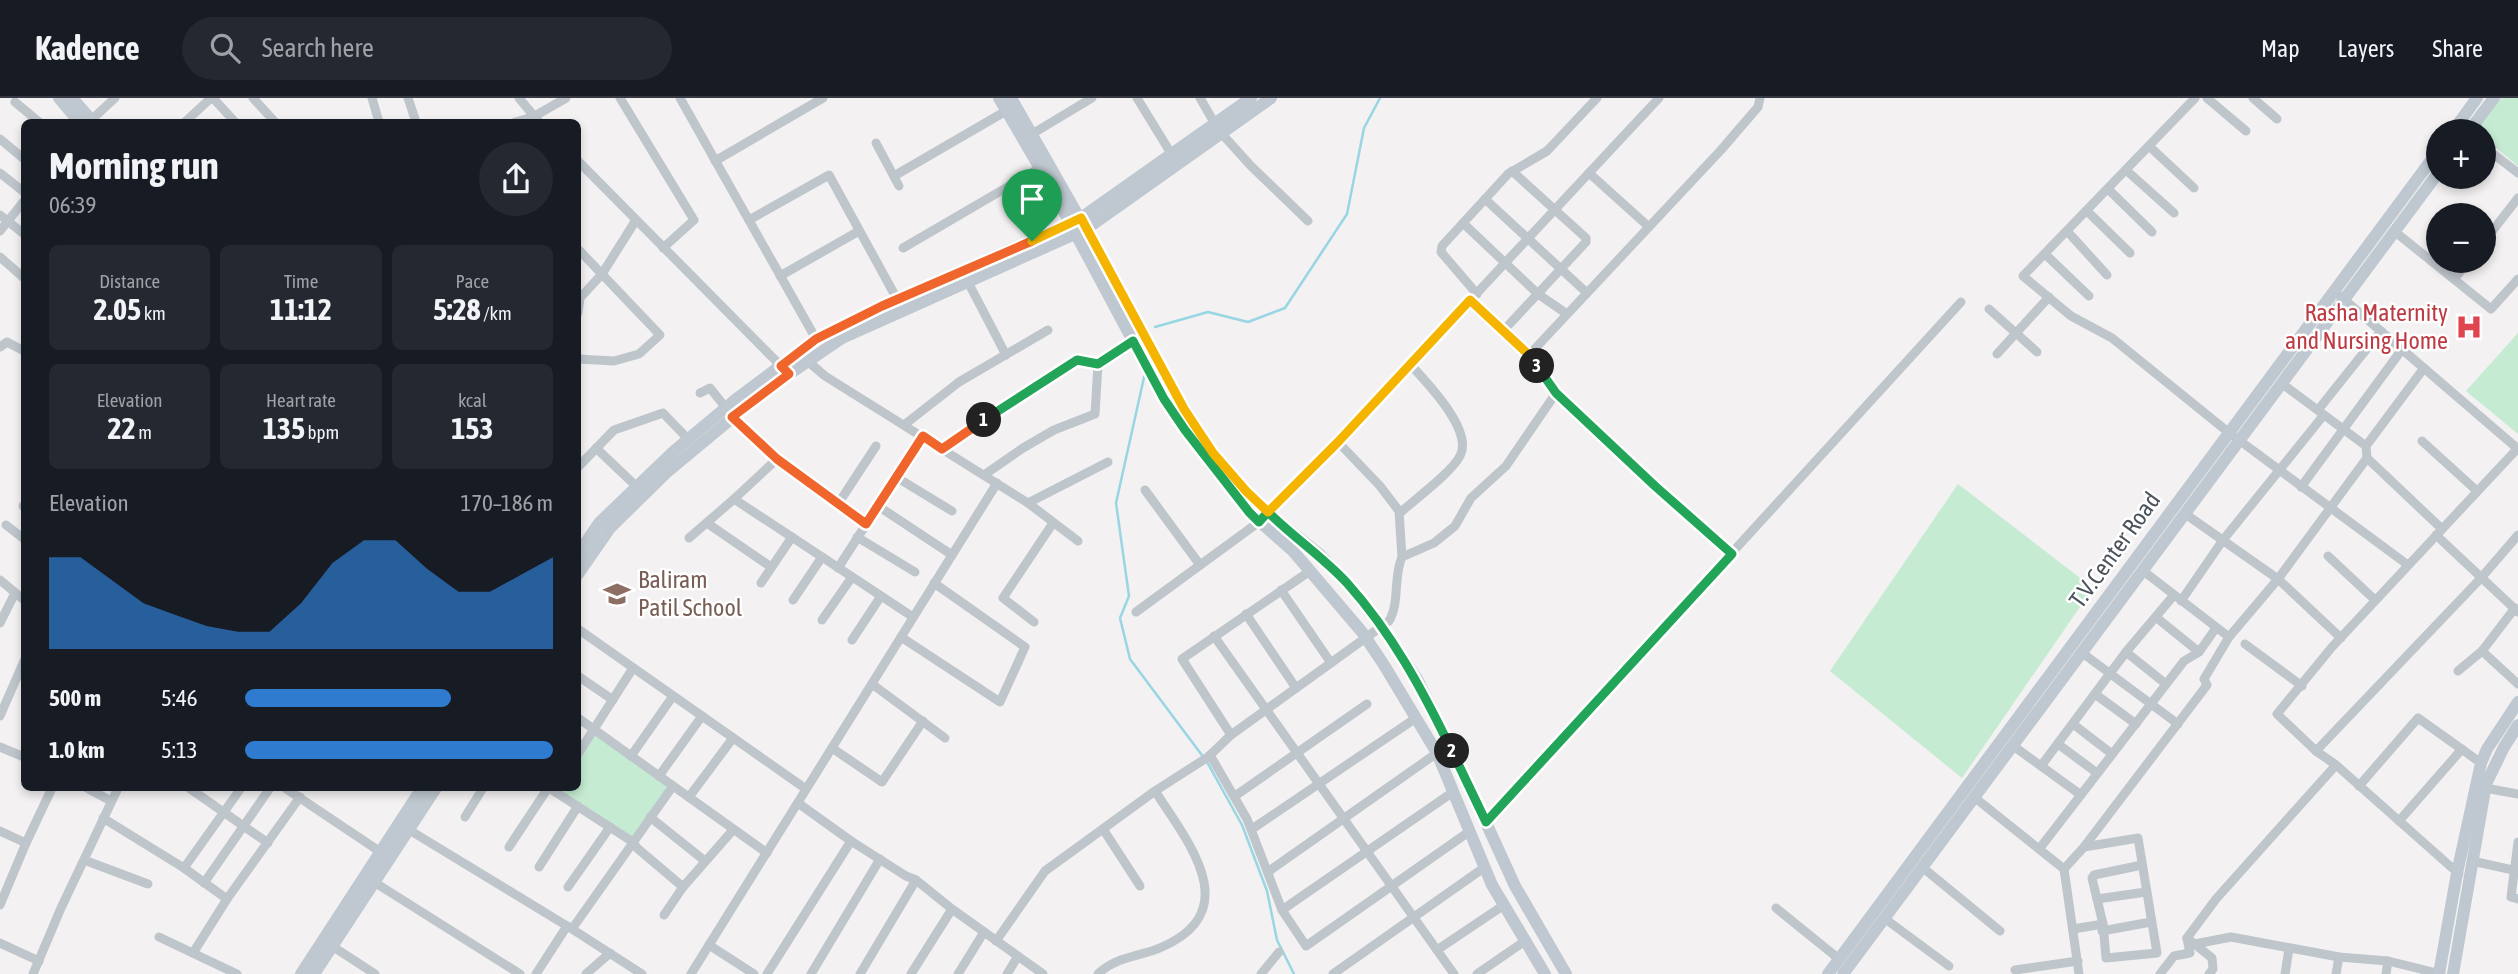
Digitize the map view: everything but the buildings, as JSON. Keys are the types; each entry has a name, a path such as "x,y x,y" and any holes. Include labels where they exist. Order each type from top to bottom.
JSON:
{"street":[{"path":"59,98 84,119"},
{"path":"72,98 86,119"},
{"path":"91,119 115,98"},
{"path":"188,119 212,98 232,119"},
{"path":"253,98 272,119"},
{"path":"372,98 378,119"},
{"path":"408,98 415,119"},
{"path":"519,98 535,119"},
{"path":"537,119 566,98"},
{"path":"620,98 694,220 663,248"},
{"path":"680,98 816,339"},
{"path":"715,161 823,98"},
{"path":"999,98 1010,101 1032,134 1133,341 1164,399 1185,430 1249,512 1264,517 1319,554 1349,585 1382,627 1417,679 1515,886 1566,974"},
{"path":"1032,134 1092,98"},
{"path":"1137,98 1172,155"},
{"path":"1199,98 1219,129 1251,166 1308,221"},
{"path":"1235,118 1251,98"},
{"path":"581,551 599,523 688,439 803,357 968,282 1078,226 1235,118 1271,98"},
{"path":"1597,98 1556,142 1512,171 1441,249 1474,297 1503,331 1529,355 1556,393 1732,554"},
{"path":"1136,612 1264,517 1338,442 1659,98"},
{"path":"1529,355 1721,150 1758,107 1760,98"},
{"path":"2195,98 2024,276 2071,316 2112,338 2234,436 2408,565"},
{"path":"2207,98 2246,131"},
{"path":"2253,98 2277,119"},
{"path":"2461,119 2477,98"},
{"path":"2478,119 2494,98"},
{"path":"1010,101 1040,168 1078,226 1184,409 1213,453 1366,638 1416,718 1437,753 1485,867 1543,973"},
{"path":"894,176 1010,101"},
{"path":"15,102 35,119"},
{"path":"803,357 816,339 897,299 1078,226 1172,155 1219,129"},
{"path":"0,139 21,156"},
{"path":"876,144 899,186"},
{"path":"2149,146 2194,188"},
{"path":"2496,156 2518,173"},
{"path":"581,164 785,370"},
{"path":"904,247 1040,168"},
{"name":"T.V.Center Road","path":"1828,974 2234,436 2426,168"},
{"path":"2126,170 2174,213"},
{"path":"1503,331 1586,242 1512,171"},
{"path":"0,173 21,190"},
{"path":"1590,173 1649,227"},
{"path":"748,220 829,175 897,299"},
{"path":"2108,189 2152,232"},
{"name":"T.V.Center Road","path":"1843,974 2184,513 2234,436 2281,383 2338,294 2426,189"},
{"path":"2496,226 2518,198"},
{"path":"1485,199 1587,293"},
{"path":"0,231 4,218 21,204"},
{"path":"2087,211 2130,253"},
{"path":"4,218 21,232"},
{"path":"581,296 602,274 636,220"},
{"path":"1463,223 1538,294 1567,314"},
{"path":"2394,230 2491,309 2518,279"},
{"path":"780,276 859,231"},
{"path":"2067,231 2108,275"},
{"path":"581,252 660,335 639,354 614,360 581,359"},
{"path":"2045,254 2089,296"},
{"path":"0,257 21,275"},
{"path":"2454,279 2459,273"},
{"path":"968,282 1006,355"},
{"path":"2338,294 2518,449 2375,600 2277,714 2316,751 2463,874"},
{"path":"1997,354 2049,297"},
{"path":"1486,822 1961,302"},
{"path":"1989,309 2037,352"},
{"path":"904,425 959,382 1048,330"},
{"path":"2041,766 2126,652 2177,598 2223,540 2382,331"},
{"path":"942,449 1023,393 1077,360 1098,364 1133,341"},
{"path":"2,342 21,349"},
{"path":"2301,487 2403,348"},
{"path":"803,357 825,376 985,475 1079,541"},
{"path":"985,475 1023,447 1054,429 1094,414 1098,364"},
{"path":"1400,513 1455,463 1462,449 1453,419 1441,399 1410,364"},
{"path":"2424,368 2366,446 2367,458 2481,578 2516,610 2482,651 2458,671"},
{"path":"2281,383 2366,446"},
{"path":"700,393 710,388 729,412 777,459 866,524"},
{"path":"1402,557 1434,542 1455,526 1471,498 1506,466 1556,393"},
{"path":"581,551 610,528 729,412"},
{"path":"581,464 614,430 663,413 688,439"},
{"path":"838,568 923,436"},
{"path":"2422,441 2477,491"},
{"path":"996,941 1045,871 1155,791 1206,758 1231,735 1382,627 1392,615 1402,557 1400,513 1380,486 1338,442"},
{"path":"838,504 876,446"},
{"path":"596,448 637,487"},
{"path":"2064,869 2084,847 2207,685 2204,679 2229,637 2278,579 2367,458"},
{"path":"689,538 777,459"},
{"path":"1028,503 1108,462"},
{"path":"896,477 952,511"},
{"path":"691,974 997,483"},
{"path":"1145,490 1200,565"},
{"path":"734,499 914,617"},
{"path":"878,506 952,555"},
{"path":"2184,513 2278,579 2341,638"},
{"path":"707,523 771,567"},
{"path":"1034,622 1003,598 1053,523"},
{"path":"6,525 21,537"},
{"path":"2316,751 2481,578 2518,535"},
{"path":"761,583 792,537"},
{"path":"858,537 915,572"},
{"path":"2328,556 2375,600"},
{"path":"793,600 822,557"},
{"path":"2142,570 2229,637"},
{"path":"1231,735 1182,661 1310,571"},
{"path":"822,620 852,577"},
{"path":"0,580 21,598"},
{"path":"901,637 1000,702 1025,647 934,583"},
{"path":"1281,590 1331,663"},
{"path":"0,623 15,593"},
{"path":"852,640 881,596"},
{"path":"1246,614 1296,688"},
{"path":"2157,618 2199,652"},
{"path":"2040,848 2184,661 2199,652 2216,628"},
{"path":"581,631 806,789"},
{"path":"1214,636 1454,974"},
{"path":"2245,644 2302,686"},
{"path":"2482,651 2518,684"},
{"path":"2081,652 2178,724"},
{"path":"2126,652 2166,684"},
{"path":"0,716 21,668"},
{"path":"581,749 634,668"},
{"path":"581,678 613,700"},
{"path":"872,684 945,738"},
{"path":"2095,694 2136,724"},
{"path":"631,756 673,696"},
{"path":"2191,941 2231,937 2339,957 2388,961 2440,974 2463,874 2482,763 2487,749 2518,702"},
{"path":"1235,796 1367,704"},
{"path":"659,776 702,716"},
{"path":"1252,830 1416,718"},
{"path":"2359,786 2418,718 2482,763"},
{"path":"581,720 766,853"},
{"path":"832,748 882,782 923,721"},
{"path":"2073,724 2112,754"},
{"path":"2453,974 2463,874 2472,861 2485,788 2504,747 2518,725"},
{"path":"689,797 733,738"},
{"path":"2058,744 2097,773"},
{"path":"2012,745 2081,794"},
{"path":"0,747 21,756"},
{"path":"2399,821 2462,749"},
{"path":"1269,871 1437,753"},
{"path":"1206,758 1235,796 1269,871 1273,891 1306,946 1469,831"},
{"path":"2160,974 2174,956 2190,953 2191,941 2216,899 2336,765"},
{"path":"536,974 673,786"},
{"path":"2485,788 2518,794"},
{"path":"0,905 51,791"},
{"path":"93,791 111,801"},
{"path":"33,974 116,791"},
{"path":"194,791 268,843"},
{"path":"184,868 240,791"},
{"path":"204,883 268,791"},
{"path":"290,791 384,855"},
{"path":"301,974 403,826 420,791"},
{"path":"403,826 433,791"},
{"path":"465,817 481,791"},
{"path":"509,847 550,791"},
{"path":"556,791 633,842 636,848 683,887"},
{"path":"1098,974 1111,963 1150,952 1174,941 1188,930 1206,902 1206,889 1193,851 1155,791"},
{"path":"1282,910 1454,792"},
{"path":"193,953 227,899 300,797"},
{"path":"1974,797 2064,869 2079,974"},
{"path":"798,803 851,841 905,876 916,880 1043,974"},
{"path":"539,867 578,806"},
{"path":"650,817 705,861"},
{"path":"103,818 184,868 227,899"},
{"path":"403,826 642,974"},
{"path":"568,887 610,827"},
{"path":"1103,829 1140,886"},
{"path":"664,915 683,887 733,830"},
{"path":"0,831 26,843"},
{"path":"2084,847 2138,838 2143,865 2146,892 2157,953 2106,958 2103,928 2092,878 2094,875 2143,865"},
{"path":"767,974 851,841"},
{"path":"2518,842 2511,897 2518,900"},
{"path":"314,974 374,881 384,855"},
{"path":"811,974 880,859"},
{"path":"84,860 148,884"},
{"path":"2472,861 2516,870"},
{"path":"1332,974 1485,867"},
{"path":"1922,867 2000,930"},
{"path":"860,974 916,880"},
{"path":"374,881 520,974"},
{"path":"2097,899 2146,892"},
{"path":"1437,950 1504,905"},
{"path":"1776,908 1839,959"},
{"path":"911,974 952,909"},
{"path":"1884,918 1949,966"},
{"path":"2073,929 2151,922"},
{"path":"958,974 984,932"},
{"path":"159,937 237,974"},
{"path":"1478,974 1525,941"},
{"path":"2191,941 2212,958 2213,968 2209,974"},
{"path":"0,943 39,961"},
{"path":"709,945 754,974"},
{"path":"332,946 375,974"},
{"path":"2285,974 2289,949"},
{"path":"1261,974 1279,952"},
{"path":"586,974 610,953"},
{"path":"1007,974 1018,956"},
{"path":"2336,974 2339,957"},
{"path":"2015,970 2078,961"},
{"path":"2386,974 2388,961"}],"green space":[{"path":"2501,98 2518,98 2518,166 2496,148 2496,119 2485,119"},
{"path":"2518,333 2518,434 2466,391"},
{"path":"1958,484 2093,588 1962,778 1830,671"},
{"path":"594,733 668,786 632,837 561,791 581,791 581,755"}],"waterway":[{"path":"1155,327 1208,312 1248,322 1285,308 1347,214 1364,128 1380,98"},
{"path":"1145,373 1116,503 1129,596 1120,618 1130,659 1207,762 1242,825 1267,891 1277,940 1294,974"}],"place":[{"name":"Rasha Maternity and Nursing Home","path":"2469,327"},
{"name":"Baliram Patil School","path":"617,594"}],"route":[{"path":"1032,241 882,306 816,339 781,366 789,374 732,417 768,452 866,524 923,436 942,449 1023,393 1077,360 1098,364 1133,341 1164,399 1185,430 1249,512 1259,522 1268,512 1319,554 1349,585 1387,634 1417,679 1486,822 1732,554 1556,393 1529,355 1470,300 1338,442 1268,512 1213,453 1184,409 1081,218 1032,241"}]}
